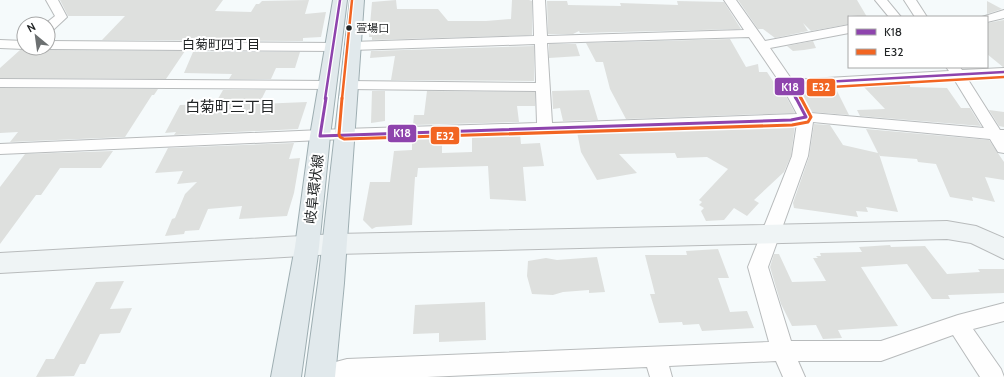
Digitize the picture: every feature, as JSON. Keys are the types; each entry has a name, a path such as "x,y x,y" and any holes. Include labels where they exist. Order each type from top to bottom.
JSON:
{"main road":[{"name":"岐阜環状線","path":"286,377 307,247 320,136 340,0"},
{"name":"岐阜環状線","path":"320,377 336,244 344,134 350,85 352,46 357,0"}],"street":[{"path":"52,0 61,17 56,21"},
{"path":"539,0 546,128"},
{"path":"730,0 788,84 806,117 800,156 758,267 783,351 794,377"},
{"path":"881,0 894,16"},
{"path":"910,0 916,16"},
{"path":"988,18 1004,14"},
{"path":"761,46 848,28"},
{"path":"352,46 752,33"},
{"path":"0,44 16,45"},
{"path":"56,45 334,47"},
{"path":"788,84 948,71 1004,72"},
{"path":"948,71 1004,148"},
{"path":"0,83 328,85"},
{"path":"350,85 544,87"},
{"path":"0,148 344,134 792,120 806,117 855,120 994,134"},
{"path":"0,263 307,247 336,244 947,230 976,235 1004,249"},
{"path":"320,377 347,370 509,370 658,367 783,351 881,351 958,324 1004,312"},
{"path":"958,324 993,377"}],"building":[{"path":"60,0 223,0 215,11 251,12 256,4 259,4 262,1 309,0 305,14 326,12 321,37 303,38 303,41 102,40 125,16 68,16"},
{"path":"396,0 397,9 438,9 448,21 486,21 511,19 512,0 529,0 532,1 532,35 372,40 372,37 369,37 372,2"},
{"path":"738,0 857,0 866,16 849,15 848,24 811,31 803,23 808,31 775,38 763,29 758,29"},
{"path":"547,1 567,1 568,5 621,6 620,3 678,5 677,1 724,2 741,29 580,33 579,31 573,34 548,34"},
{"path":"987,1 1002,9 987,14"},
{"path":"1004,20 1004,67 988,55 988,23"},
{"path":"730,39 746,67 758,64 759,72 767,72 777,87 781,87 795,113 626,119 610,89 603,62 596,62 586,43"},
{"path":"813,41 816,48 793,51 787,46"},
{"path":"549,44 576,44 580,56 549,58"},
{"path":"534,46 534,81 391,80 395,56 370,58 371,51"},
{"path":"56,50 185,51 166,79 0,78 0,68 16,54 16,56 56,56"},
{"path":"193,52 300,52 295,68 276,68 271,79 229,79 232,74 184,73"},
{"path":"910,83 910,87 947,88 961,108 970,108 981,126 860,116 857,110 885,109 863,86"},
{"path":"835,87 849,115 812,112 799,89"},
{"path":"0,88 158,89 154,95 152,95 125,137 10,142 18,132 0,133"},
{"path":"223,90 266,90 259,104 307,102 298,129 174,135 176,132 165,133 180,105 215,104"},
{"path":"589,90 598,120 563,121 560,108 553,109 552,91"},
{"path":"372,91 385,91 385,121 371,123"},
{"path":"427,91 535,92 535,106 517,106 519,122 413,125 414,115 424,115"},
{"path":"989,110 1004,112 1004,127 999,126"},
{"path":"814,124 830,125 843,145 878,153 866,129 989,140 1004,162 1004,180 985,177 995,202 972,197 973,201 950,197 936,164 918,162 917,159 880,156 879,154 898,212 866,207 868,212 856,211 858,217 794,208 793,203 809,157"},
{"path":"795,125 791,156 784,172 754,200 759,203 747,216 734,208 724,220 706,221 701,211 704,208 699,205 702,202 699,200 728,169 707,157 677,158 675,153 619,154 637,173 597,180 581,152 577,132"},
{"path":"520,134 521,144 540,143 544,166 523,167 526,201 490,199 488,166 418,168 417,177 415,177 412,225 376,227 372,229 363,220 370,182 390,182 394,151 412,150 412,138 442,137 442,153 472,152 472,136"},
{"path":"294,143 289,159 300,158 294,193 287,216 239,219 242,206 208,209 199,230 185,231 184,234 165,236 172,219 175,218 185,194 197,182 177,184 183,171 155,173 168,148"},
{"path":"113,151 101,168 60,168 41,195 36,195 0,244 0,187 25,154"},
{"path":"890,245 891,247 925,246 947,274 980,272 978,269 1004,269 1004,293 948,295 950,299 932,299 907,264 861,267 898,326 838,330 842,338 823,339 816,325 792,326 781,304 770,267 774,254 779,254 792,282 826,281 813,258 818,258 816,256 821,256 820,253 862,252 859,247"},
{"path":"718,249 729,278 718,278 730,312 747,311 754,328 702,331 699,324 683,325 682,322 659,323 650,294 655,294 645,255 687,255 686,251"},
{"path":"597,257 605,292 589,293 589,290 563,292 553,295 532,294 527,276 528,261 546,258 557,260"},
{"path":"124,281 110,309 132,308 120,333 100,334 85,364 80,364 74,376 36,377 46,359 54,359 96,282"},
{"path":"485,302 486,340 439,342 439,333 413,334 415,305"}],"transit line":[{"name":"K18","path":"340,0 320,136 791,120 806,117 788,84 1004,72"},
{"name":"E32","path":"352,0 339,134 340,137 344,139 792,125 808,122 811,117 796,89 1004,77"}],"place":[{"name":"萱場口","path":"349,28"}],"district":[{"name":"白菊町四丁目","path":"221,44"},
{"name":"白菊町三丁目","path":"230,107"}]}
